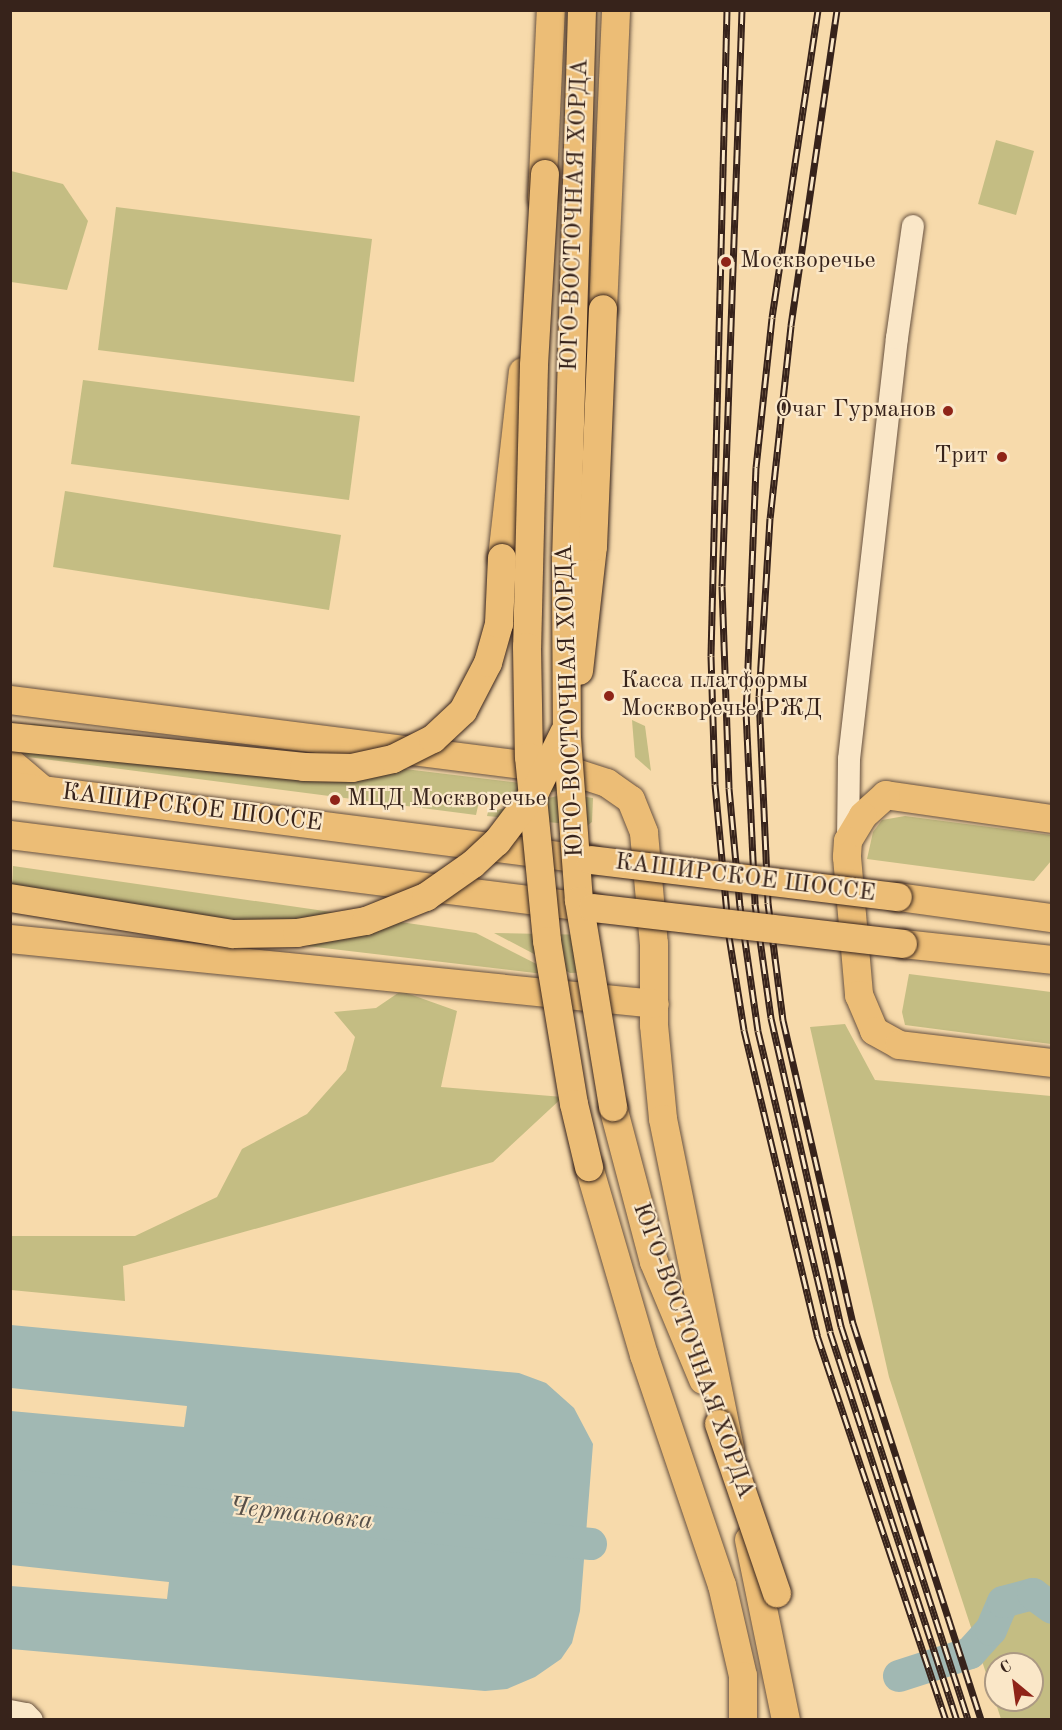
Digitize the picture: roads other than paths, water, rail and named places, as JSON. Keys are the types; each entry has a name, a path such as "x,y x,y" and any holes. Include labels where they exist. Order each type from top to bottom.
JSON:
{"main road":[{"name":"ЮГО-ВОСТОЧНАЯ ХОРДА","path":"551,10 534,377 527,647 529,757 542,898 565,1054 589,1167 644,1355 722,1585 743,1676 743,1719"},
{"name":"ЮГО-ВОСТОЧНАЯ ХОРДА","path":"582,10 565,618 570,798 579,901 603,1058 629,1176 654,1262 719,1424 777,1593 794,1680 796,1719"},
{"path":"10,898 233,934 335,929 397,911 451,881 497,842 536,792 563,735 587,618 616,10"},
{"path":"10,737 304,767 352,768 393,759 433,739 462,711 488,663 499,624 502,558 545,174"},
{"path":"10,700 570,771 607,783 631,800 638,814 654,944 655,1004 663,1119 786,1719"},
{"path":"10,719 24,712 57,707"},
{"path":"10,762 42,789"},
{"name":"КАШИРСКОЕ ШОССЕ","path":"10,786 1052,918"},
{"path":"1051,1062 899,1045 874,1031 863,1011 856,970 848,841 863,816 886,795 1052,819"},
{"name":"КАШИРСКОЕ ШОССЕ","path":"10,835 1048,962"},
{"path":"10,850 42,839"},
{"path":"10,932 42,943"},
{"path":"10,939 157,951 655,1004"}],"street":[{"path":"848,841 849,759 897,338 913,226"},
{"path":"10,1711 26,1714 32,1719"}],"water":[{"path":"11,1325 519,1373 546,1383 574,1408 593,1444 580,1611 572,1643 561,1659 535,1677 507,1689 485,1691 11,1649 11,1586 167,1599 169,1582 11,1565 11,1499 577,1554 579,1533 11,1473 11,1411 184,1427 187,1406 11,1388"}],"waterway":[{"name":"Чертановка","path":"10,1485 591,1544"},
{"name":"Чертановка","path":"899,1676 970,1653 991,1630 1003,1602 1033,1594 1052,1608"}],"railway":[{"path":"727,10 711,656 715,784 729,936 744,1030 817,1335 946,1720"},
{"path":"742,10 722,586 729,788 740,906 758,1031 830,1332 957,1720"},
{"path":"818,10 772,318 756,467 746,711 755,904 771,1018 841,1326 968,1720"},
{"path":"837,10 791,326 770,518 759,696 768,903 783,1020 853,1323 981,1720"}],"place":[{"name":"Москворечье","path":"726,262"},
{"name":"Очаг Гурманов","path":"948,411"},
{"name":"Трит","path":"1002,457"},
{"name":"Касса платформы Москворечье РЖД","path":"609,696"},
{"name":"МЦД Москворечье","path":"335,800"}]}
